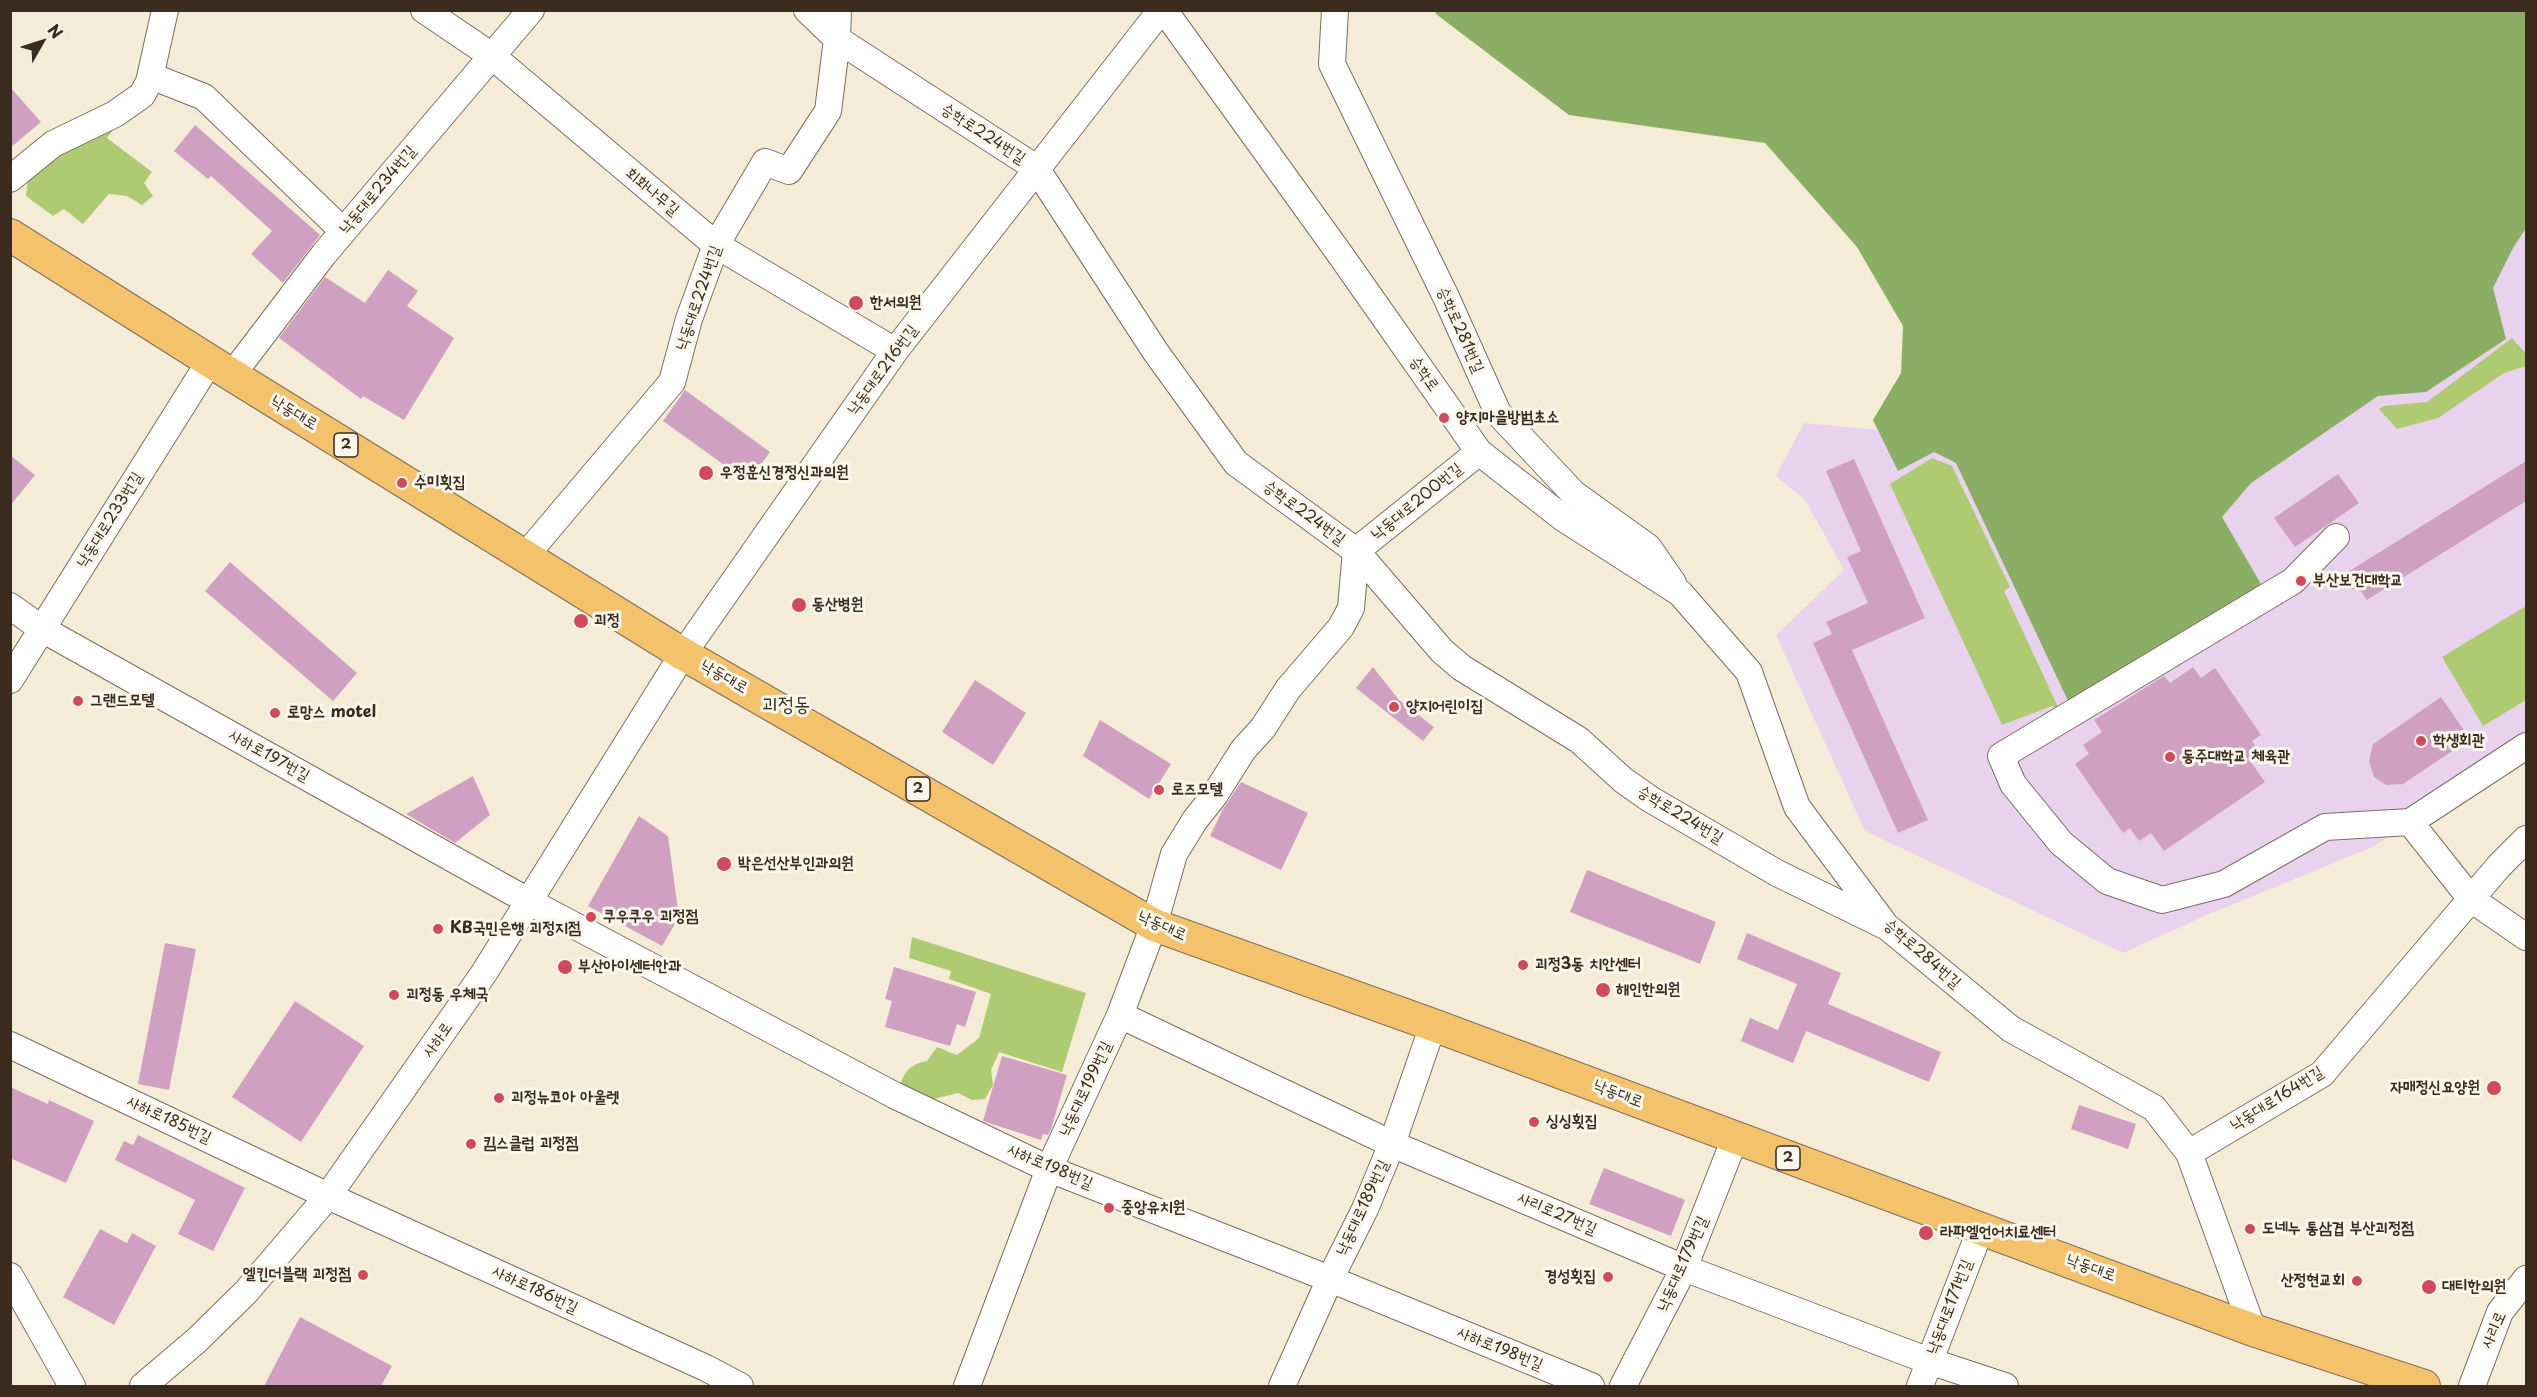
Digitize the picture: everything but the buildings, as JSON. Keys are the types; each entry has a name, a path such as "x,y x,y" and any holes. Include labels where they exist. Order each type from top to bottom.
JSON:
{"main road":[{"name":"낙동대로","path":"10,235 220,368 684,654 1154,925 1433,1024 2253,1330 2424,1386"}],"street":[{"path":"10,179 53,144 115,114 142,95 151,76 165,10"},
{"name":"회화나무길","path":"424,10 492,56 716,245 895,351"},
{"name":"낙동대로234번길","path":"220,368 343,231 531,10"},
{"name":"승학로224번길","path":"807,10 837,39 1036,168 1155,351 1236,463 1356,551 1442,651 1462,668 1579,740 1623,780 1650,799 1777,873 1886,926"},
{"name":"낙동대로224번길","path":"526,555 672,382 689,320 716,245 765,162 789,171 828,111 837,39 838,10"},
{"name":"낙동대로216번길","path":"684,654 895,351 1036,168 1162,10"},
{"name":"승학로","path":"1162,10 1337,250 1479,452 1563,518 1680,593 1749,672"},
{"name":"승학로281번길","path":"1335,10 1332,64 1446,297 1498,413 1574,493 1648,547 1680,593"},
{"path":"151,76 204,97 343,231"},
{"name":"낙동대로233번길","path":"10,680 42,629 220,368"},
{"name":"낙동대로200번길","path":"1356,551 1479,452"},
{"path":"2336,537 2293,582 2001,756 2013,784 2061,843 2107,881 2162,900 2224,884 2325,826 2410,822 2526,746"},
{"name":"낙동대로199번길","path":"968,1386 1049,1169 1120,1015 1154,925 1174,854 1195,820 1214,796 1244,750 1263,728 1288,689 1341,627 1351,608 1356,551"},
{"name":"사하로197번길","path":"10,606 42,629 530,902"},
{"name":"사하로","path":"143,1386 196,1341 246,1292 328,1196 484,974 684,654"},
{"name":"승학로284번길","path":"1749,672 1797,807 1886,926 2011,1029 2154,1108 2189,1153"},
{"path":"2410,822 2471,899 2526,937"},
{"name":"낙동대로164번길","path":"2189,1153 2322,1074 2499,866 2526,839"},
{"name":"사하로198번길","path":"530,902 894,1095 1049,1169 1330,1279 1591,1386"},
{"name":"사리로27번길","path":"1120,1015 1392,1144 1684,1268 1929,1361 2006,1386"},
{"name":"낙동대로189번길","path":"1282,1386 1330,1279 1365,1209 1392,1144 1433,1024"},
{"name":"사하로185번길","path":"10,1045 328,1196"},
{"name":"낙동대로179번길","path":"1623,1386 1684,1268 1735,1138"},
{"path":"2189,1153 2253,1330"},
{"name":"사하로186번길","path":"328,1196 706,1368 740,1386"},
{"name":"낙동대로171번길","path":"1920,1386 1981,1228"},
{"path":"10,1276 72,1386"},
{"name":"사리로","path":"2472,1386 2500,1312 2526,1279"}],"shaded area":[{"name":"부산보건대학교","path":"2526,221 2526,742 2373,847 2209,914 2123,953 1865,831 1776,635 1844,570 1805,500 1776,476 1804,423 1989,440"}],"green space":[{"path":"1435,11 2526,11 2526,228 2493,288 2506,339 2426,392 2378,396 2251,483 2222,517 2261,584 2070,705 1956,463 1934,452 1898,471 1873,420 1901,373 1903,326 1857,247 1765,143 1569,115"},
{"path":"115,127 107,138 152,172 144,183 153,196 142,205 127,196 109,194 83,224 64,209 53,216 26,196 28,179 39,163"},
{"path":"2512,338 2526,354 2526,366 2504,373 2438,418 2397,429 2379,409 2384,406 2427,402"},
{"path":"1932,458 1952,466 2010,587 2004,591 2059,709 2052,706 2002,725 1890,484"},
{"path":"2526,606 2526,700 2483,726 2442,657"},
{"path":"912,937 1086,993 1062,1072 999,1052 991,1070 993,1085 985,1099 972,1100 958,1093 934,1099 899,1090 908,1070 916,1064 927,1061 937,1047 957,1055 979,1038 991,994 949,979 951,971 909,958"}],"place":[{"name":"한서의원","path":"856,303"},
{"name":"양지마을방범초소","path":"1444,418"},
{"name":"우정훈신경정신과의원","path":"706,473"},
{"name":"수미횟집","path":"402,483"},
{"name":"부산보건대학교","path":"2301,581"},
{"name":"동산병원","path":"799,605"},
{"name":"괴정","path":"581,621"},
{"name":"그랜드모텔","path":"78,701"},
{"name":"양지어린이집","path":"1394,707"},
{"name":"로망스 motel","path":"275,713"},
{"name":"학생회관","path":"2421,741"},
{"name":"동주대학교 체육관","path":"2170,757"},
{"name":"로즈모텔","path":"1159,790"},
{"name":"박은선산부인과의원","path":"724,864"},
{"name":"쿠우쿠우 괴정점","path":"591,917"},
{"name":"KB국민은행 괴정지점","path":"438,929"},
{"name":"괴정3동 치안센터","path":"1523,965"},
{"name":"부산아이센터안과","path":"565,967"},
{"name":"해인한의원","path":"1603,990"},
{"name":"괴정동 우체국","path":"394,995"},
{"name":"자매정신요양원","path":"2494,1088"},
{"name":"괴정뉴코아 아울렛","path":"499,1098"},
{"name":"싱싱횟집","path":"1534,1122"},
{"name":"킴스클럽 괴정점","path":"471,1144"},
{"name":"중앙유치원","path":"1109,1208"},
{"name":"도네누 통삼겹 부산괴정점","path":"2250,1229"},
{"name":"라파엘언어치료센터","path":"1926,1233"},
{"name":"엘킨더블랙 괴정점","path":"363,1275"},
{"name":"경성횟집","path":"1608,1277"},
{"name":"산정현교회","path":"2357,1281"},
{"name":"대티한의원","path":"2429,1287"}],"district":[{"name":"괴정동","path":"786,705"}]}
